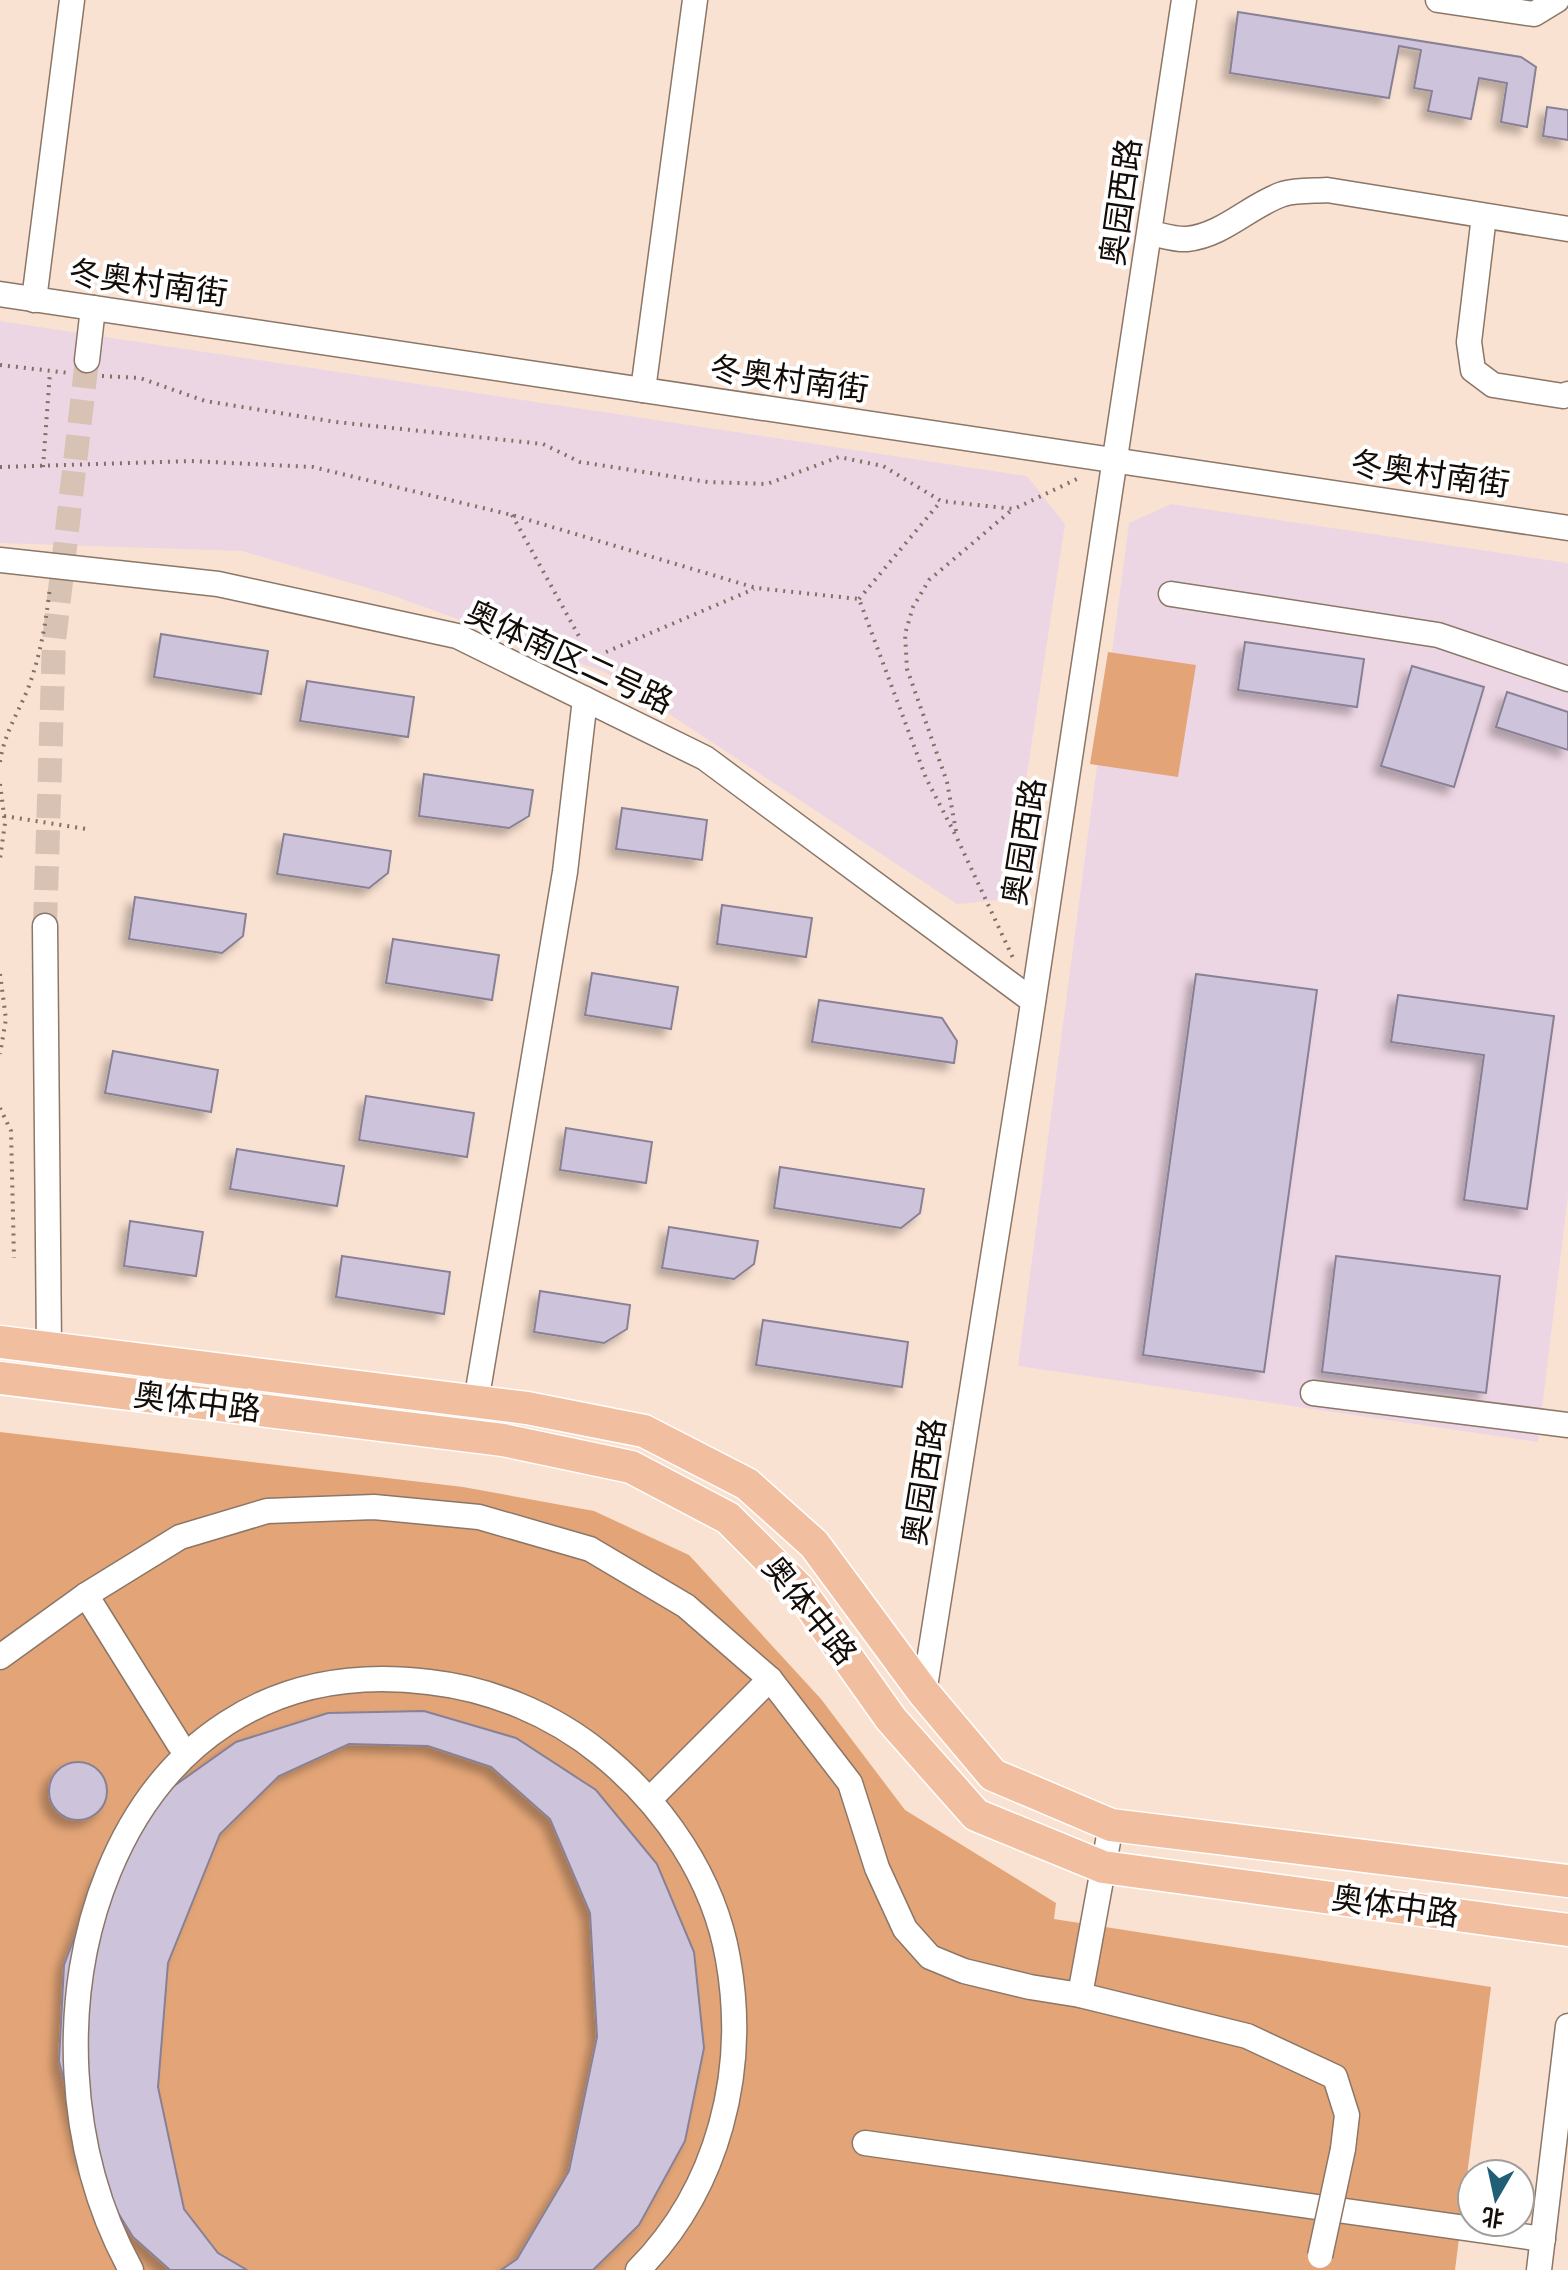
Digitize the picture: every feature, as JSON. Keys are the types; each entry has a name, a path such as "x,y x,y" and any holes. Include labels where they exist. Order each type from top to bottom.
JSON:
{"main road":[{"name":"奥体中路","path":"0,1342 527,1408 644,1431 747,1484 814,1544 924,1693 993,1775 1111,1825 1568,1881"},
{"name":"奥体中路","path":"0,1378 503,1440 631,1467 728,1518 798,1588 891,1719 976,1815 1103,1867 1568,1930"}],"street":[{"path":"34,300 72,0"},
{"path":"643,390 695,0"},
{"name":"奥园西路","path":"924,1693 1116,461 1184,0"},
{"path":"1438,0 1534,14 1557,0"},
{"path":"1150,233 1185,239 1209,233 1262,202 1287,192 1327,190 1568,229"},
{"path":"1484,216 1469,342 1473,370 1493,385 1563,396 1568,394"},
{"name":"冬奥村南街","path":"0,294 1568,528"},
{"path":"88,370 93,308"},
{"name":"奥体南区二号路","path":"0,560 218,584 457,636 705,758 1033,1001"},
{"path":"1171,594 1438,635 1568,679"},
{"path":"476,1402 565,872 585,699"},
{"path":"45,926 49,1348"},
{"path":"1313,1393 1568,1425"},
{"path":"0,1657 86,1595 180,1537 267,1511 374,1507 479,1517 590,1549 686,1606 770,1679 850,1783 877,1868 905,1929 930,1957 964,1971 1080,1995 1247,2036 1335,2077 1347,2115 1319,2263"},
{"path":"86,1595 179,1744"},
{"path":"134,1782 179,1744 249,1705 286,1692 352,1680 405,1679 484,1692 522,1706 557,1724 591,1745 622,1771 650,1799 682,1844 714,1906 726,1946 736,2029 728,2098 713,2151 675,2225 638,2270"},
{"path":"650,1799 770,1679"},
{"path":"1080,1995 1111,1825"},
{"path":"1539,2270 1568,2026"},
{"path":"865,2143 1543,2239"},
{"path":"72,2189 104,2238 131,2270"}],"path":[{"path":"0,365 50,372 88,370 140,378 205,401 336,422 543,444 580,462 708,482 767,484 839,457 883,466 941,501 1014,509"},
{"path":"43,467 50,372"},
{"path":"0,467 190,461 313,467 512,515 756,588 859,599"},
{"path":"957,838 947,782 907,669 905,634 913,607 929,580 1014,509 1116,461"},
{"path":"859,599 941,501"},
{"path":"512,515 581,640"},
{"path":"0,762 10,723 27,690 39,656 50,587"},
{"path":"606,652 756,588"},
{"path":"859,599 926,778 1014,960"},
{"path":"0,784 4,816 0,859"},
{"path":"4,816 86,829"},
{"path":"0,974 6,1019 0,1054"},
{"path":"0,1108 11,1131 14,1258"}],"shaded area":[{"path":"0,321 1027,476 1065,524 1008,899 957,904 607,673 391,595 242,551 0,543"},
{"path":"1171,504 1568,563 1568,1195 1538,1442 1018,1366 1129,523"},
{"path":"1108,652 1196,665 1178,777 1090,764"},
{"path":"0,1432 463,1487 594,1511 689,1555 821,1699 905,1810 1056,1903 1054,1919 1491,1987 1469,2158 1456,2158 1456,2238 1459,2238 1455,2270 0,2270"}],"building":[{"path":"1238,12 1521,57 1536,67 1527,127 1501,122 1507,83 1479,78 1471,119 1428,111 1432,91 1414,88 1421,50 1399,46 1389,98 1230,73"},
{"path":"1547,107 1568,110 1568,140 1543,136"},
{"path":"161,634 268,651 261,694 154,677"},
{"path":"1245,642 1364,659 1357,707 1238,690"},
{"path":"1412,666 1484,687 1454,787 1381,766"},
{"path":"307,681 414,697 408,737 300,721"},
{"path":"1507,692 1568,712 1568,750 1496,727"},
{"path":"424,774 533,790 529,816 509,828 419,816"},
{"path":"622,808 707,820 702,860 616,849"},
{"path":"284,834 391,851 388,873 369,888 277,874"},
{"path":"135,897 246,914 243,936 222,953 129,939"},
{"path":"722,905 812,918 806,957 717,944"},
{"path":"393,939 499,955 492,1000 386,983"},
{"path":"592,973 678,987 671,1029 585,1015"},
{"path":"1196,974 1317,990 1264,1372 1143,1355"},
{"path":"1398,995 1554,1016 1527,1209 1464,1200 1484,1055 1391,1042"},
{"path":"819,1000 942,1018 957,1041 954,1063 812,1042"},
{"path":"113,1051 218,1070 211,1112 105,1093"},
{"path":"366,1096 474,1113 467,1157 359,1140"},
{"path":"566,1128 652,1142 646,1183 560,1170"},
{"path":"237,1149 344,1166 337,1206 230,1189"},
{"path":"780,1167 924,1189 920,1213 901,1228 774,1208"},
{"path":"130,1221 203,1232 196,1276 124,1266"},
{"path":"669,1227 758,1241 754,1264 734,1279 662,1268"},
{"path":"342,1256 450,1272 444,1314 336,1297"},
{"path":"1336,1256 1500,1276 1486,1393 1322,1372"},
{"path":"540,1291 630,1305 627,1329 604,1343 534,1332"},
{"path":"763,1320 908,1342 902,1387 756,1365"},
{"path":"424,1711 516,1738 596,1790 657,1864 694,1952 704,2048 685,2141 639,2225 593,2270 501,2270 517,2259 569,2171 597,2037 590,1913 550,1819 491,1767 428,1746 349,1744 279,1776 220,1834 168,1963 158,2087 184,2209 218,2253 247,2270 170,2270 133,2237 82,2155 59,2061 64,1965 98,1875 157,1798 236,1742 328,1713"},
{"path":"78,1762 89,1764 98,1771 105,1780 105,1802 98,1811 89,1818 78,1820 67,1818 58,1811 51,1802 49,1791 51,1780 58,1771 67,1764"}],"tunnel":[{"path":"45,926 54,641 87,360"}]}
